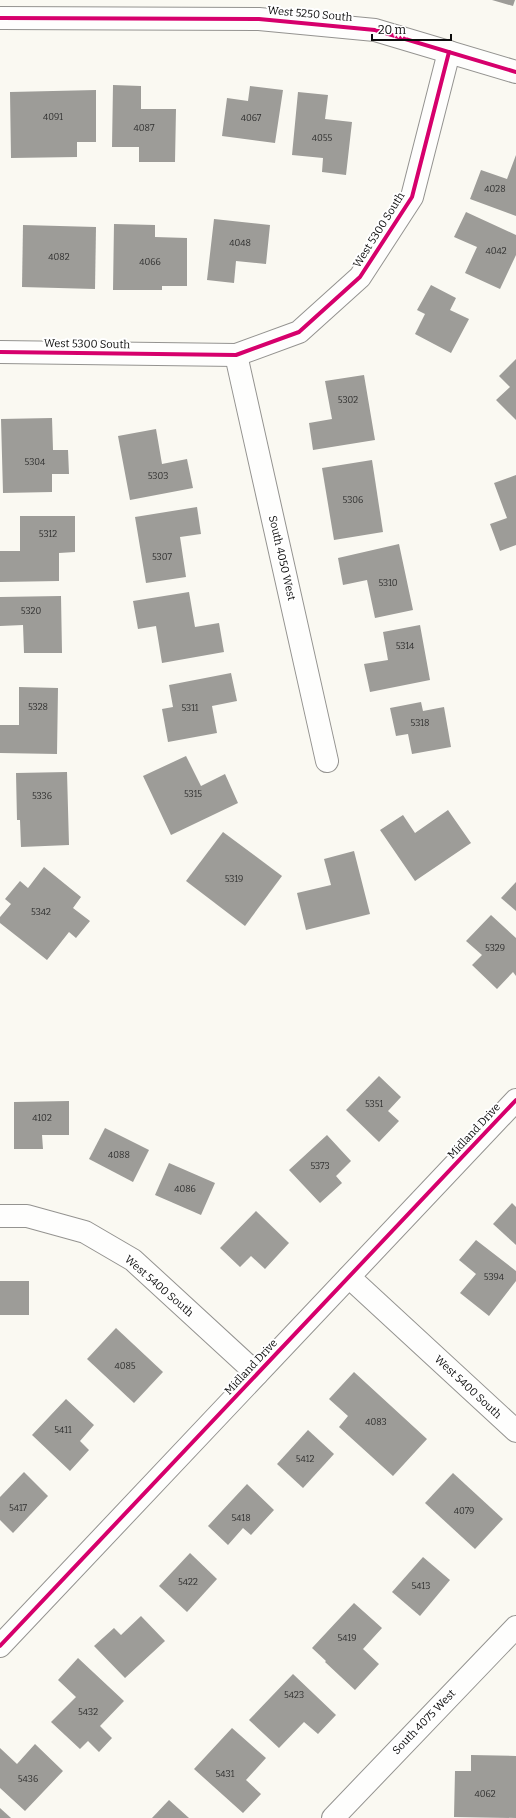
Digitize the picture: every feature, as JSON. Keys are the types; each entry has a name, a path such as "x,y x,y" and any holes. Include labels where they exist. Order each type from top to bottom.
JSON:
{"street":[{"name":"West 5250 South","path":"0,18 259,19 375,30 516,72"},
{"name":"West 5300 South","path":"0,352 236,355 299,332 360,277 412,196 449,52"},
{"name":"South 4050 West","path":"236,355 327,761"},
{"name":"Midland Drive","path":"0,1646 516,1100"},
{"name":"West 5400 South","path":"0,1216 27,1216 84,1232 133,1260 257,1374"},
{"name":"West 5400 South","path":"349,1277 516,1431"},
{"name":"South 4075 West","path":"333,1818 516,1627"}],"building":[{"path":"492,0 515,0 513,6"},
{"path":"113,85 141,86 141,109 176,109 175,162 139,162 139,147 112,147"},
{"path":"250,86 283,90 275,143 222,136 227,98 248,101"},
{"path":"96,90 96,142 77,142 77,157 11,158 10,92"},
{"path":"298,92 328,95 325,119 352,122 346,175 322,172 323,158 292,155"},
{"path":"516,155 516,216 470,199 481,170 507,179"},
{"path":"466,212 516,235 516,255 500,289 465,273 477,247 454,237"},
{"path":"214,219 270,225 266,264 236,261 234,283 207,280"},
{"path":"114,224 155,225 155,237 187,238 187,286 162,286 162,290 113,290"},
{"path":"23,225 96,227 95,289 22,287"},
{"path":"431,285 456,298 450,310 469,319 451,353 415,334 425,314 417,310"},
{"path":"516,359 516,420 496,400 510,387 499,376"},
{"path":"364,375 375,440 313,450 309,423 332,419 325,381"},
{"path":"52,418 53,450 68,450 69,474 52,474 52,492 3,493 1,419"},
{"path":"156,429 162,464 187,459 193,488 130,500 118,436"},
{"path":"372,460 383,532 334,540 322,468"},
{"path":"516,475 516,545 500,551 490,524 507,518 494,483"},
{"path":"197,507 201,534 180,537 186,577 146,583 135,517"},
{"path":"20,516 75,516 75,552 59,553 59,581 0,582 0,551 20,551"},
{"path":"399,544 413,610 375,618 367,580 343,585 338,558"},
{"path":"189,592 195,627 219,623 224,652 162,663 156,626 138,629 133,601"},
{"path":"61,596 62,653 24,653 23,625 0,626 0,597"},
{"path":"420,625 430,680 370,692 364,664 388,660 383,632"},
{"path":"231,673 237,701 212,706 217,733 168,742 162,709 173,707 169,685"},
{"path":"19,687 58,688 57,754 0,753 0,725 19,725"},
{"path":"421,702 423,711 444,707 451,747 412,754 408,734 396,736 390,708"},
{"path":"186,756 201,786 225,774 238,803 171,835 143,776"},
{"path":"67,772 69,845 21,847 20,820 17,820 16,773"},
{"path":"448,810 471,843 415,881 380,830 403,815 415,833"},
{"path":"223,832 282,876 245,926 186,881"},
{"path":"354,851 370,914 306,930 297,893 331,885 324,859"},
{"path":"44,867 81,897 73,908 90,921 76,938 69,932 47,960 0,923 0,917 11,904 5,899 20,881 28,888"},
{"path":"516,882 516,911 501,898"},
{"path":"491,915 516,938 516,976 513,972 497,989 472,965 482,955 466,941"},
{"path":"379,1076 401,1097 388,1111 399,1121 379,1142 346,1110"},
{"path":"69,1101 69,1135 42,1135 43,1149 14,1149 14,1102"},
{"path":"105,1128 149,1150 133,1182 89,1159"},
{"path":"327,1135 351,1161 336,1176 342,1183 320,1203 289,1170"},
{"path":"169,1163 215,1183 201,1215 155,1195"},
{"path":"512,1203 516,1207 516,1245 493,1224"},
{"path":"256,1211 289,1243 265,1269 251,1256 240,1267 220,1248"},
{"path":"476,1240 516,1271 516,1281 489,1316 460,1293 476,1274 459,1260"},
{"path":"0,1281 29,1281 29,1315 0,1315"},
{"path":"116,1328 163,1372 134,1403 87,1359"},
{"path":"354,1372 427,1439 393,1476 339,1427 348,1416 329,1399"},
{"path":"66,1399 94,1425 80,1441 89,1450 70,1471 32,1435"},
{"path":"308,1430 334,1454 303,1488 277,1464"},
{"path":"24,1472 48,1496 13,1533 0,1520 0,1497"},
{"path":"453,1473 503,1519 475,1549 425,1503"},
{"path":"247,1484 274,1510 251,1535 243,1528 228,1545 208,1526"},
{"path":"190,1553 217,1579 187,1612 159,1586"},
{"path":"423,1557 450,1580 420,1616 392,1592"},
{"path":"354,1603 382,1628 363,1649 379,1664 355,1690 312,1648"},
{"path":"141,1616 165,1641 125,1678 94,1646 114,1628 121,1635"},
{"path":"78,1658 124,1701 100,1726 112,1738 99,1752 88,1741 80,1749 51,1722 76,1697 58,1680"},
{"path":"293,1674 336,1715 318,1734 304,1722 279,1748 249,1720"},
{"path":"232,1728 266,1758 246,1780 261,1794 243,1813 194,1769"},
{"path":"35,1744 63,1771 25,1811 0,1788 0,1748 17,1764"},
{"path":"471,1755 516,1756 516,1818 454,1817 455,1771 471,1771"},
{"path":"169,1800 189,1818 152,1818"},
{"path":"0,1808 11,1818 0,1818"}],"cycle path":[{"path":"0,18 259,19 375,30 516,72"},
{"path":"0,352 236,355 299,332 360,277 412,197 449,52"},
{"path":"0,1646 516,1100"}]}
